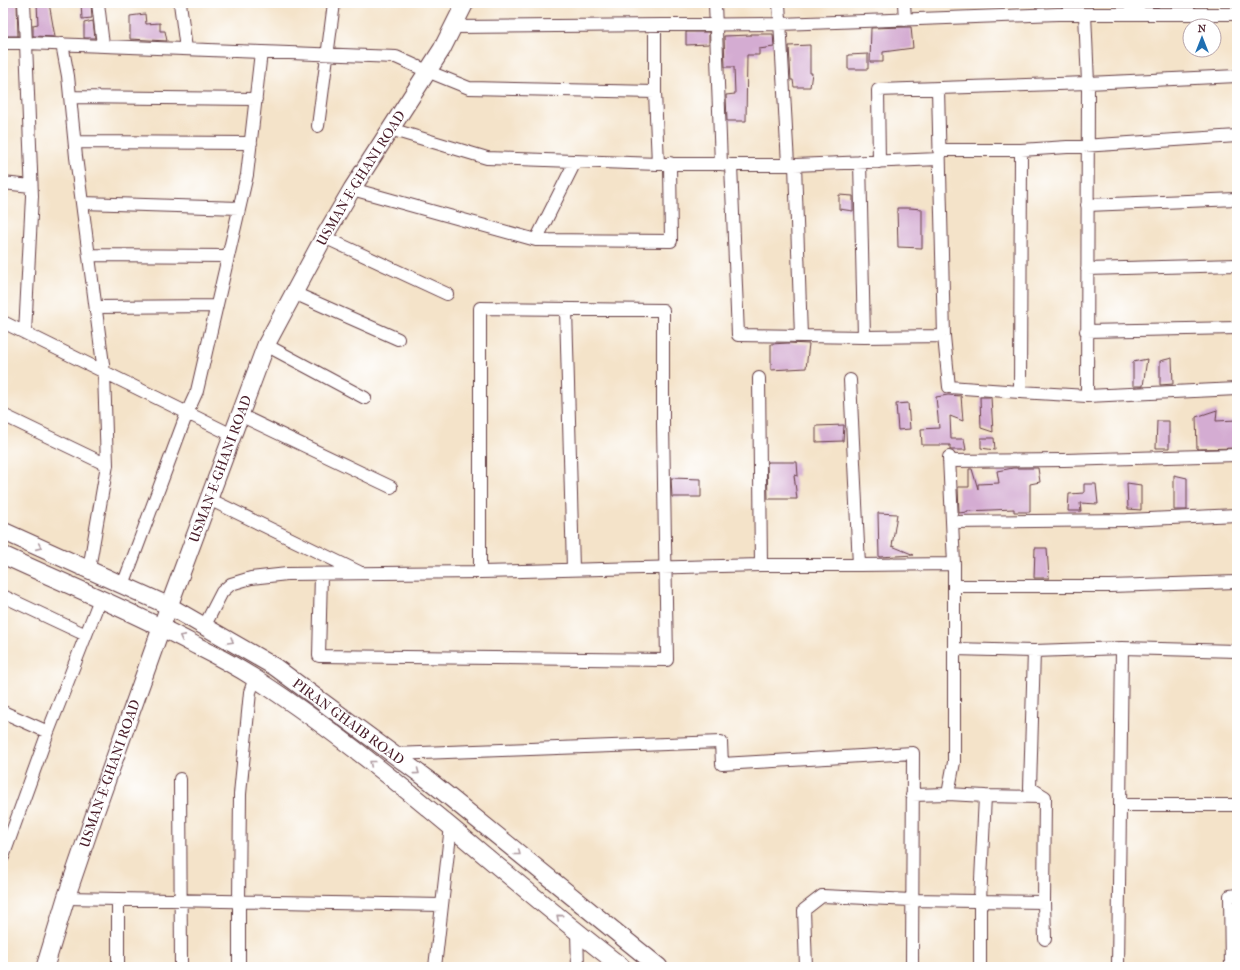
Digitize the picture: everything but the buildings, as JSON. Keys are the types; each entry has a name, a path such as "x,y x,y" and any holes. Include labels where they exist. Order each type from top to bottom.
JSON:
{"main road":[{"name":"USMAN-E-GHANI ROAD","path":"45,967 66,898 169,606 266,345 324,237 352,189 442,49 465,3"},
{"name":"PIRAN GHAIB ROAD","path":"3,531 169,606 276,667 437,787 659,967"},
{"name":"PIRAN GHAIB ROAD","path":"3,556 162,627 255,678 348,744 451,826 577,932 622,967"}],"street":[{"path":"24,3 31,186 26,333"},
{"path":"98,3 103,45"},
{"path":"180,3 186,49"},
{"path":"318,126 334,3"},
{"path":"715,3 715,25 738,335 944,336"},
{"path":"779,3 792,165 801,336"},
{"path":"904,3 905,20"},
{"path":"453,27 780,24 905,20 1058,8 1085,14 1209,8 1237,14"},
{"path":"1085,14 1088,83 1086,331 1087,396"},
{"path":"352,189 536,240 671,241 664,163 655,92 655,26"},
{"path":"3,43 26,42 396,57 469,88 655,92"},
{"path":"62,44 70,97 104,372 107,466 88,569"},
{"path":"123,585 187,413 197,391 247,175 261,52"},
{"path":"880,162 878,90 1237,76"},
{"path":"938,88 944,336 948,387 1087,396 1237,389"},
{"path":"70,97 256,99"},
{"path":"390,129 487,158 575,162 792,165 880,162 939,155 1237,136"},
{"path":"75,142 251,143"},
{"path":"1020,392 1021,150"},
{"path":"536,240 575,162"},
{"path":"860,162 864,336"},
{"path":"3,183 31,186"},
{"path":"1088,205 1237,199"},
{"path":"82,203 239,208"},
{"path":"324,237 447,294"},
{"path":"89,255 228,256"},
{"path":"1087,269 1237,265"},
{"path":"294,293 398,339"},
{"path":"96,307 216,306"},
{"path":"321,574 319,656 667,660 663,424 663,310 480,308 480,572"},
{"path":"566,309 573,569"},
{"path":"3,322 232,436"},
{"path":"1086,331 1237,328"},
{"path":"266,345 365,398"},
{"path":"759,378 761,565"},
{"path":"850,380 859,565"},
{"path":"3,415 107,466"},
{"path":"240,415 390,487"},
{"path":"948,794 954,762 954,564 949,459 1064,460 1237,455"},
{"path":"209,499 362,573"},
{"path":"952,522 1127,520 1237,515"},
{"path":"205,626 222,592 231,584 251,578 286,574 480,572 761,565 954,564"},
{"path":"954,586 1110,586 1237,582"},
{"path":"3,596 86,636"},
{"path":"3,857 48,732 100,599"},
{"path":"954,649 1034,651 1122,648 1237,651"},
{"path":"1118,967 1122,648"},
{"path":"1034,651 1030,788 1045,797"},
{"path":"239,967 238,901 240,794 250,692 255,678"},
{"path":"3,712 48,732"},
{"path":"394,754 721,742 722,764 913,753 912,967"},
{"path":"180,779 181,967"},
{"path":"912,795 948,794 1045,797"},
{"path":"980,967 980,901 985,796"},
{"path":"1045,797 1045,940"},
{"path":"1120,806 1237,806"},
{"path":"435,967 451,826"},
{"path":"1231,967 1230,896 1237,895"},
{"path":"806,967 804,910 822,896 912,900 1044,902"},
{"path":"66,898 442,905"},
{"path":"118,899 118,967"},
{"path":"577,932 578,967"}]}
